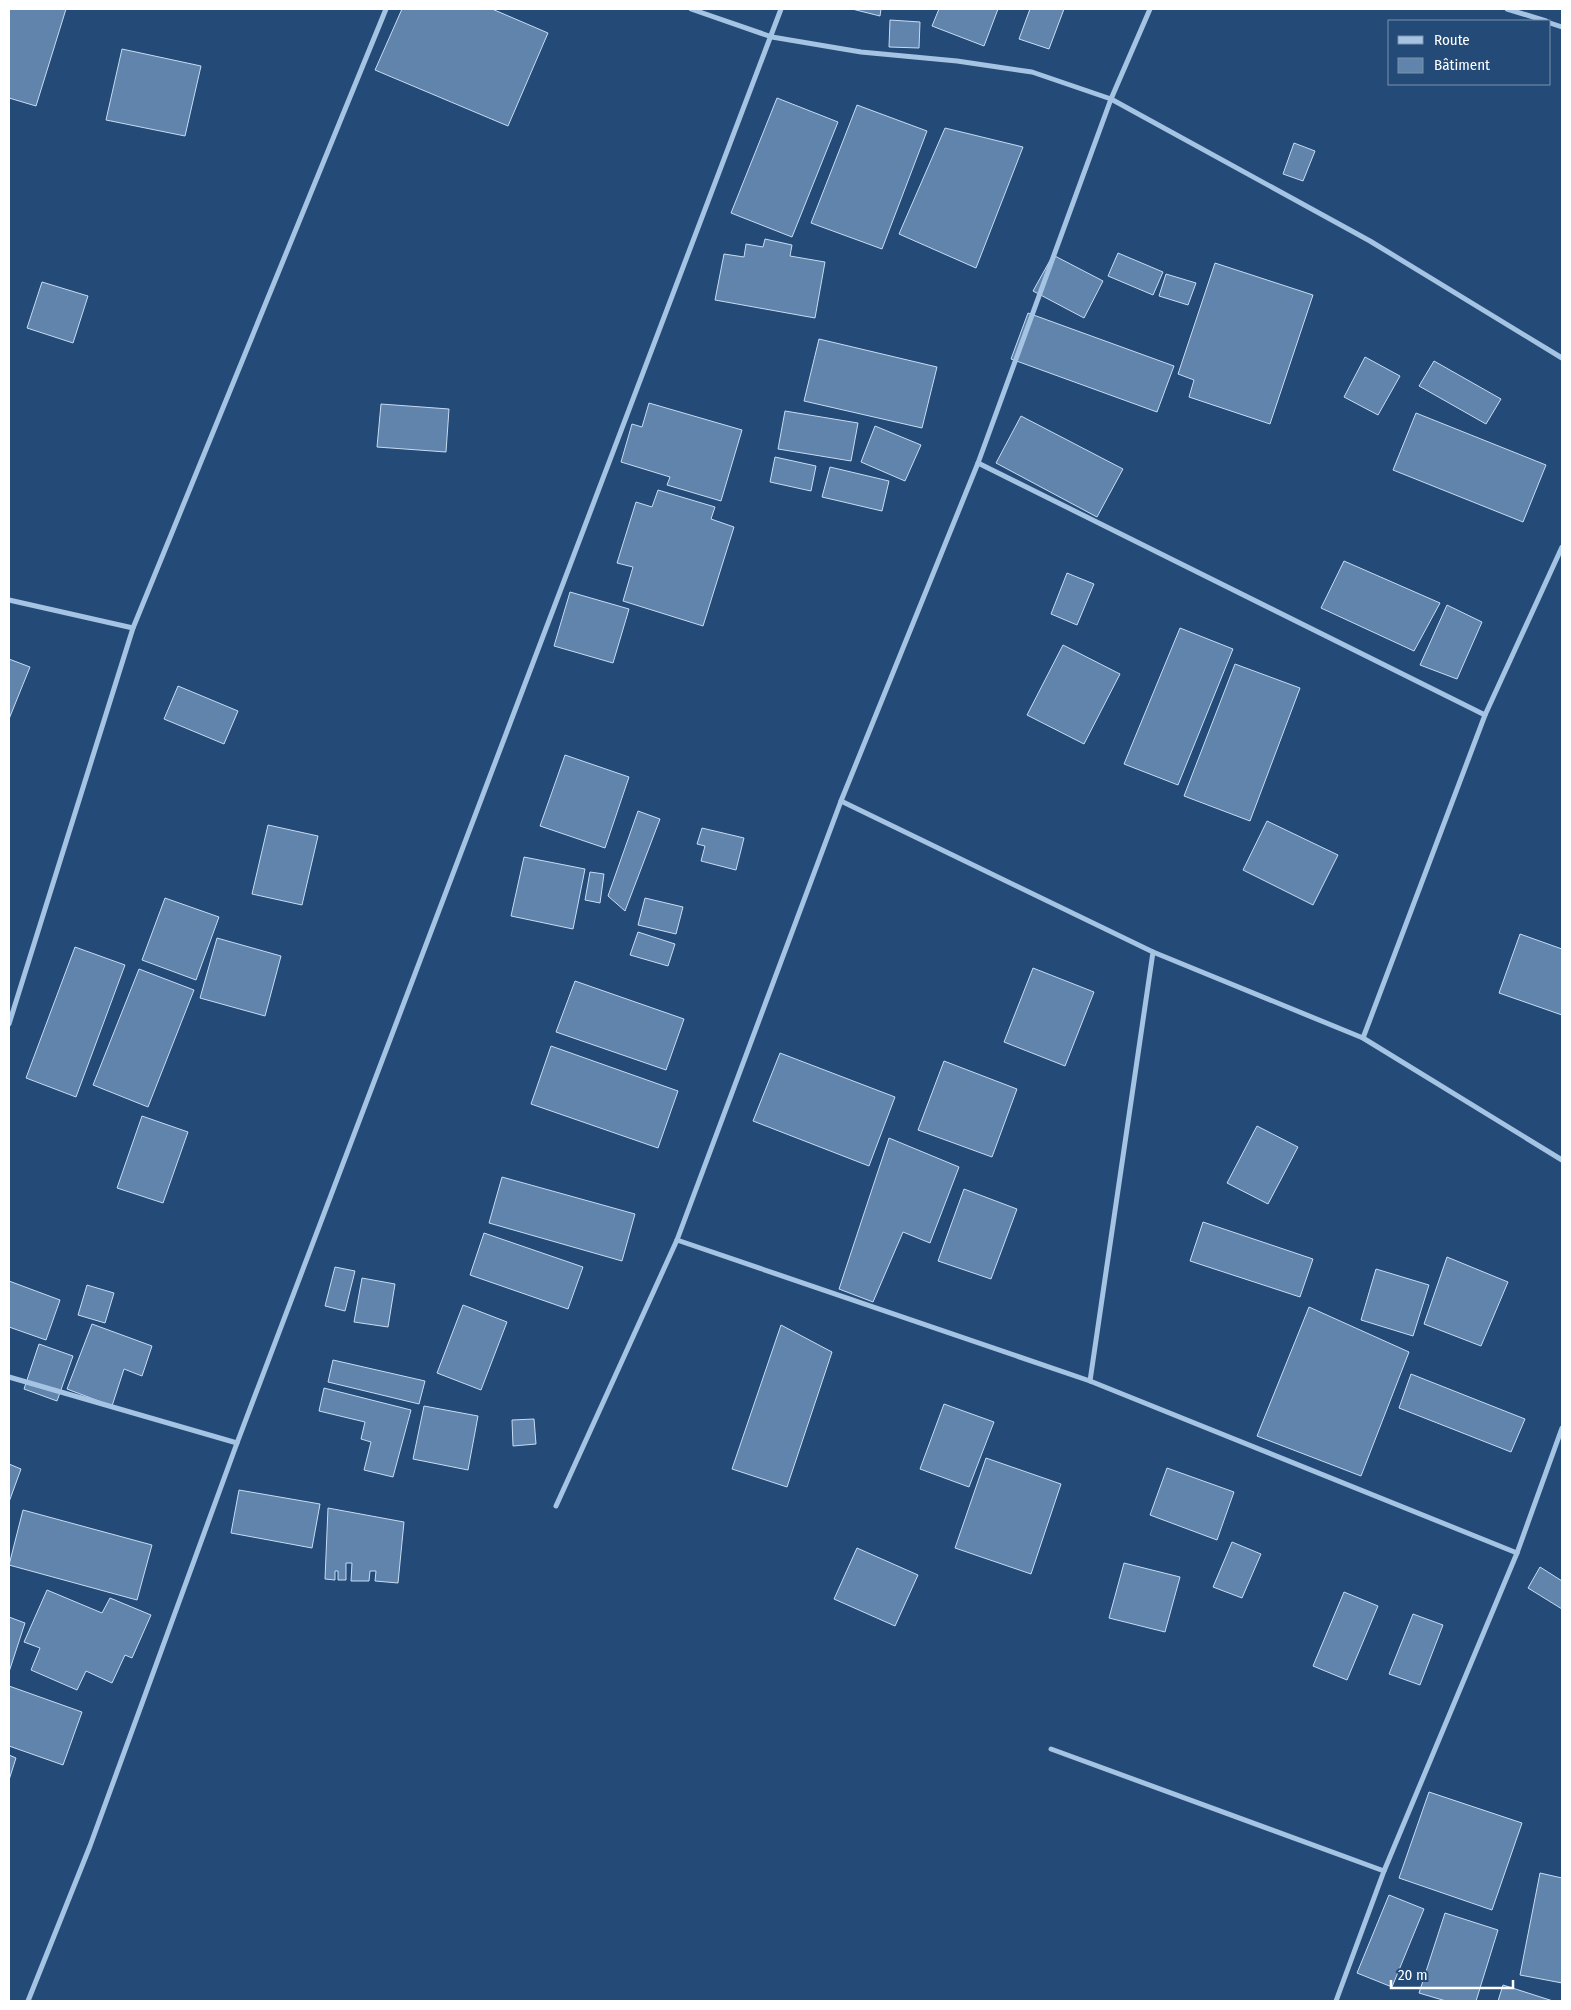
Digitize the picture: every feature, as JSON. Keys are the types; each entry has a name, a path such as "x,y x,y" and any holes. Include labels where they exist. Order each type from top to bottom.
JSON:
{"street":[{"path":"9,1024 133,628 386,9"},
{"path":"691,9 772,37 861,52 1032,72 1111,99 1370,241 1562,358"},
{"path":"28,2001 90,1846 237,1443 772,37 781,9"},
{"path":"556,1506 678,1240 841,801 978,463 1111,99 1150,9"},
{"path":"1508,9 1543,20"},
{"path":"978,463 1485,715"},
{"path":"1363,1038 1485,715 1562,548"},
{"path":"9,600 133,628"},
{"path":"841,801 1153,952 1363,1038 1562,1160"},
{"path":"1090,1381 1153,952"},
{"path":"678,1240 1090,1381 1517,1553"},
{"path":"9,1377 237,1443"},
{"path":"1336,2001 1384,1871 1517,1553 1562,1428"},
{"path":"1051,1749 1384,1871"}],"building":[{"path":"9,9 66,9 36,106 9,98"},
{"path":"402,9 492,9 548,33 508,126 375,70"},
{"path":"852,9 881,9 880,16"},
{"path":"939,9 998,9 984,46 932,26"},
{"path":"1030,9 1064,9 1049,49 1019,39"},
{"path":"890,20 920,22 919,48 889,47"},
{"path":"122,49 201,66 185,136 106,120"},
{"path":"777,98 838,122 792,237 731,213"},
{"path":"857,105 927,131 882,249 811,223"},
{"path":"945,128 1023,147 976,268 899,234"},
{"path":"1294,143 1315,151 1303,181 1283,174"},
{"path":"765,239 792,245 790,256 825,262 815,318 715,300 724,254 744,257 746,244 763,247"},
{"path":"1118,253 1163,272 1153,295 1108,276"},
{"path":"1053,255 1103,281 1084,318 1033,291"},
{"path":"1215,263 1313,295 1270,424 1189,397 1194,380 1178,374"},
{"path":"1166,274 1196,283 1188,305 1159,296"},
{"path":"42,282 88,296 73,343 27,328"},
{"path":"1028,313 1174,366 1157,412 1011,359"},
{"path":"819,339 937,367 922,428 804,401"},
{"path":"1365,357 1400,376 1378,415 1344,397"},
{"path":"1434,361 1501,399 1486,424 1419,386"},
{"path":"649,403 742,430 721,501 667,485 670,477 621,462 632,424 642,427"},
{"path":"381,404 449,409 446,452 377,447"},
{"path":"785,411 858,423 851,461 778,449"},
{"path":"1416,413 1546,465 1523,522 1393,470"},
{"path":"1021,416 1123,469 1097,517 996,463"},
{"path":"875,426 921,445 905,481 861,462"},
{"path":"775,457 816,466 811,491 770,482"},
{"path":"830,467 889,481 882,511 822,497"},
{"path":"658,490 715,507 711,519 734,527 703,626 623,601 633,567 617,563 636,502 652,507"},
{"path":"1344,561 1440,603 1414,651 1321,608"},
{"path":"1067,573 1094,584 1077,625 1051,614"},
{"path":"570,592 629,609 613,663 554,646"},
{"path":"1447,605 1482,622 1457,679 1420,665"},
{"path":"1180,628 1233,649 1178,785 1124,764"},
{"path":"1063,645 1120,674 1084,744 1027,715"},
{"path":"9,659 30,667 9,719"},
{"path":"1235,664 1300,688 1250,821 1184,796"},
{"path":"178,686 238,711 224,744 164,719"},
{"path":"565,755 629,777 605,848 540,826"},
{"path":"638,811 660,819 625,911 608,896"},
{"path":"1267,821 1338,855 1313,905 1243,870"},
{"path":"268,825 318,836 302,905 252,894"},
{"path":"702,828 744,838 736,870 701,861 705,846 697,844"},
{"path":"524,857 585,869 573,929 511,916"},
{"path":"590,872 604,874 600,903 585,900"},
{"path":"165,898 219,917 196,980 142,960"},
{"path":"645,898 683,907 676,934 638,925"},
{"path":"638,932 675,944 668,966 630,955"},
{"path":"1520,934 1562,949 1562,1015 1499,993"},
{"path":"217,938 281,956 265,1016 200,998"},
{"path":"75,947 125,965 76,1097 26,1078"},
{"path":"1033,968 1094,992 1065,1066 1004,1042"},
{"path":"139,969 194,990 148,1107 93,1085"},
{"path":"575,981 684,1019 666,1070 556,1032"},
{"path":"551,1046 678,1091 658,1148 531,1104"},
{"path":"780,1053 895,1097 869,1166 753,1121"},
{"path":"944,1061 1017,1089 992,1157 918,1130"},
{"path":"142,1116 188,1132 163,1203 117,1188"},
{"path":"1257,1126 1298,1147 1268,1204 1227,1183"},
{"path":"889,1138 959,1167 930,1243 903,1232 873,1302 839,1289"},
{"path":"502,1177 635,1214 622,1261 489,1223"},
{"path":"964,1189 1017,1209 991,1279 938,1261"},
{"path":"1203,1222 1313,1259 1300,1297 1190,1261"},
{"path":"484,1233 583,1267 568,1309 470,1275"},
{"path":"1447,1257 1508,1282 1481,1346 1424,1324"},
{"path":"335,1267 355,1271 345,1311 325,1306"},
{"path":"1376,1269 1429,1285 1413,1336 1361,1320"},
{"path":"362,1278 395,1284 388,1327 354,1322"},
{"path":"9,1281 60,1300 46,1340 9,1327"},
{"path":"87,1285 114,1293 105,1323 78,1315"},
{"path":"463,1305 507,1322 481,1390 437,1373"},
{"path":"1309,1307 1409,1352 1361,1476 1257,1436"},
{"path":"92,1324 152,1346 142,1376 124,1369 112,1406 67,1389"},
{"path":"781,1325 832,1352 787,1487 732,1469"},
{"path":"39,1344 73,1356 57,1401 24,1389"},
{"path":"333,1360 425,1381 419,1404 328,1382"},
{"path":"1411,1374 1525,1419 1511,1452 1399,1408"},
{"path":"324,1388 411,1410 393,1477 364,1470 371,1442 361,1439 365,1422 319,1411"},
{"path":"944,1404 994,1422 969,1487 920,1469"},
{"path":"424,1406 478,1416 468,1470 413,1459"},
{"path":"534,1419 536,1444 513,1446 512,1420"},
{"path":"986,1458 1061,1484 1031,1574 955,1548"},
{"path":"9,1464 21,1469 9,1502"},
{"path":"1167,1468 1234,1492 1217,1540 1150,1515"},
{"path":"239,1490 320,1504 312,1548 231,1533"},
{"path":"328,1508 404,1522 398,1583 375,1581 376,1571 370,1571 369,1581 351,1581 352,1563 346,1563 346,1580 338,1580 338,1571 335,1571 335,1580 325,1579"},
{"path":"23,1510 152,1545 137,1600 9,1565"},
{"path":"1232,1542 1261,1554 1242,1598 1213,1587"},
{"path":"857,1548 918,1575 895,1626 834,1599"},
{"path":"1124,1563 1180,1577 1165,1632 1109,1618"},
{"path":"1540,1567 1562,1581 1562,1609 1528,1588"},
{"path":"47,1590 102,1613 110,1598 151,1615 132,1658 125,1655 112,1683 86,1671 77,1690 31,1670 40,1648 24,1642"},
{"path":"1344,1592 1378,1606 1347,1680 1313,1666"},
{"path":"1413,1614 1443,1625 1420,1685 1389,1674"},
{"path":"9,1617 25,1623 9,1672"},
{"path":"9,1686 82,1712 63,1765 9,1746"},
{"path":"9,1755 16,1758 9,1780"},
{"path":"1429,1792 1522,1823 1492,1910 1399,1878"},
{"path":"1540,1873 1562,1878 1562,1983 1520,1975"},
{"path":"1389,1895 1424,1909 1392,1987 1357,1973"},
{"path":"1445,1913 1498,1930 1476,2001 1446,2001 1419,1993"},
{"path":"1503,1985 1553,2001 1498,2001"}]}
